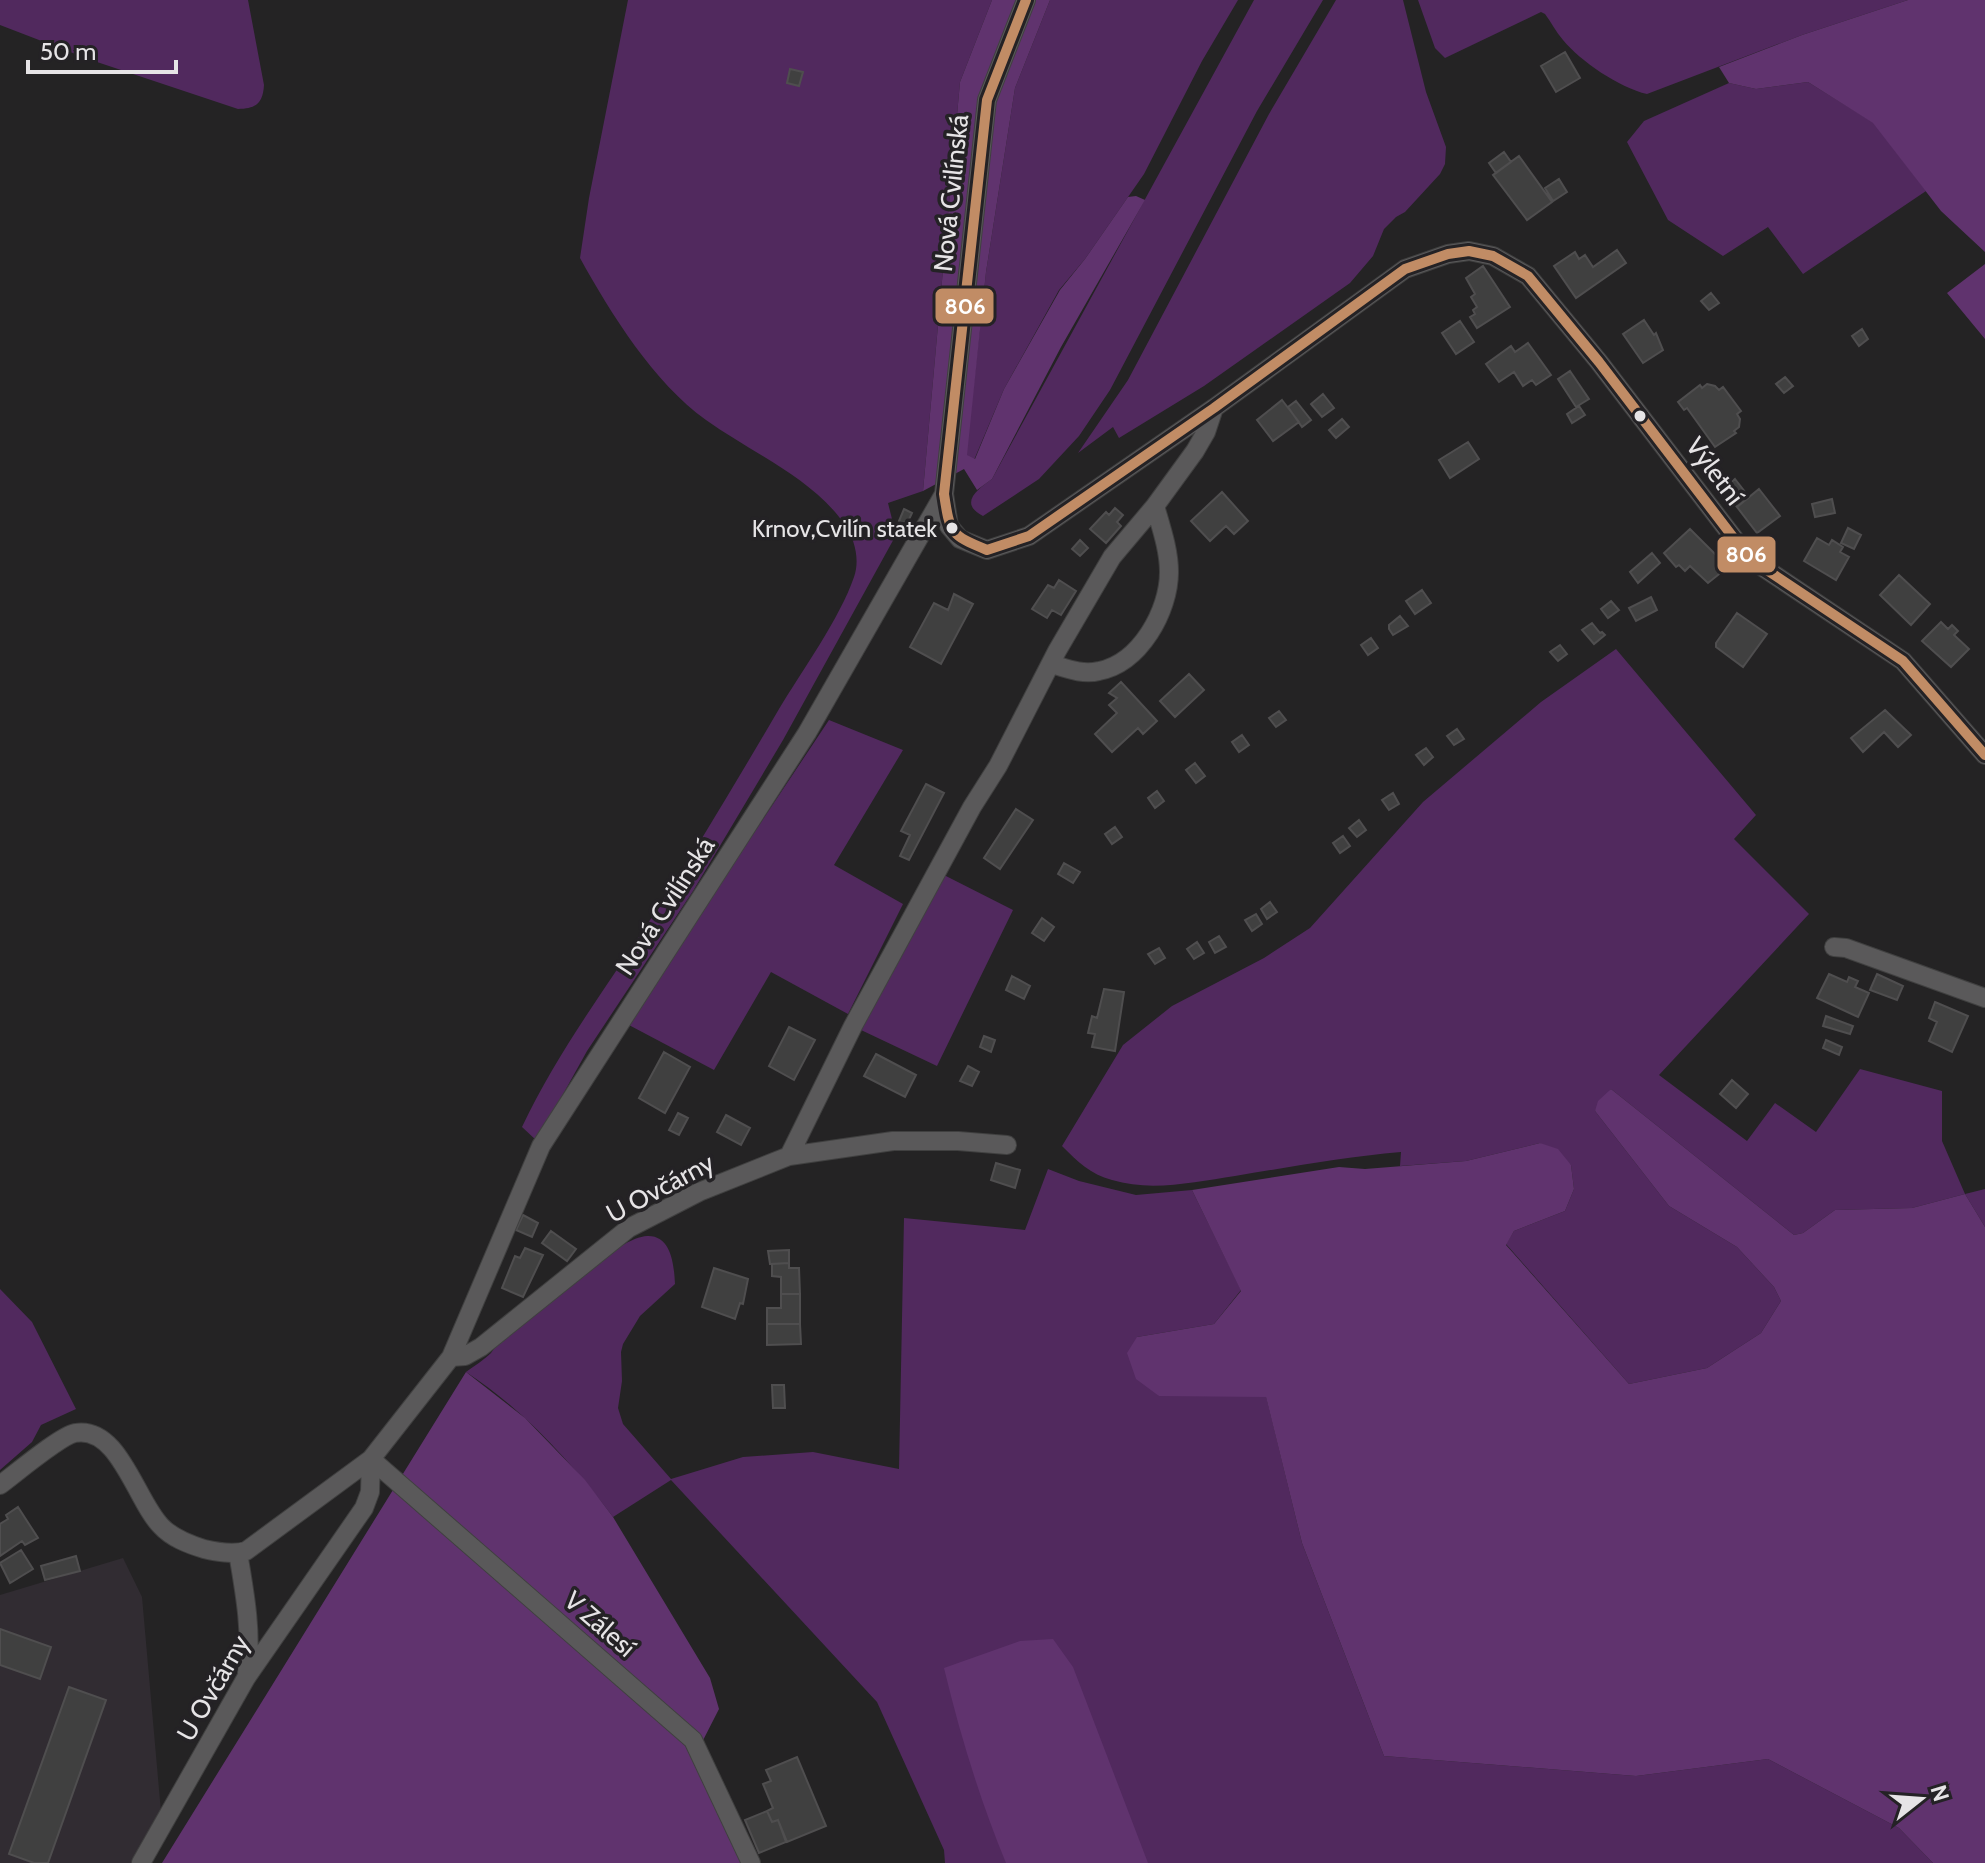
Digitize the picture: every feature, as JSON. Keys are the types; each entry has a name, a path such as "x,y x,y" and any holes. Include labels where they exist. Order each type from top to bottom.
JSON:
{"street":[{"name":"Nová Cvilínská","path":"1026,0 987,100 944,494 949,526 960,539 987,550 1029,536 1214,408 1405,269"},
{"name":"Výletní","path":"1405,269 1428,260 1469,251 1493,256 1528,276 1749,558 1903,661 1985,755"},
{"path":"789,1156 853,1026 1112,557 1155,506 1195,451 1214,408"},
{"name":"Nová Cvilínská","path":"451,1357 541,1146 807,733 944,494"},
{"path":"1052,664 1080,673 1099,672 1114,667 1146,638 1161,612 1169,575 1168,558 1155,506"},
{"path":"1834,947 1846,948 1985,998"},
{"name":"U Ovčárny","path":"238,1553 246,1551 371,1459 451,1357 465,1356 481,1347 629,1228 699,1192 789,1156 893,1141 1007,1145"},
{"path":"0,1485 72,1434 99,1435 111,1446 160,1526 176,1539 195,1546 216,1552 238,1553 249,1616 250,1651 246,1678"},
{"name":"U Ovčárny","path":"141,1863 246,1678 364,1508 370,1492 371,1459"},
{"name":"V Zálesí","path":"371,1459 693,1740 751,1863"},
{"path":"249,1616 261,1621 284,1620"}],"shaded area":[{"path":"0,0 248,0 264,85 262,96 254,106 238,109 91,60 0,25"},
{"path":"628,0 992,0 960,82 923,491 888,503 896,535 783,740 693,891 587,1051 537,1141 522,1127 536,1099 568,1044 688,861 820,644 848,593 857,564 849,531 832,508 781,467 706,420 669,387 635,346 580,258"},
{"path":"992,0 1050,0 1015,88 986,272 967,455 975,459 1004,389 1060,290 1128,197 1145,200 1061,347 992,479 977,490 964,469 923,491 960,82"},
{"path":"1050,0 1238,0 1202,61 1144,174 1085,259 1059,290 1004,389 974,460 966,455 986,272 1015,88"},
{"path":"1254,0 1323,0 1257,111 1110,390 1079,436 1039,479 983,516 972,506 973,496 992,479"},
{"path":"1336,0 1403,0 1426,92 1446,147 1445,164 1440,174 1405,212 1384,229 1373,256 1350,283 1204,386 1119,438 1113,427 1078,453 1128,380 1269,114"},
{"path":"1418,0 1908,0 1802,35 1647,94 1613,80 1590,65 1570,48 1541,12 1445,58 1435,48"},
{"path":"1908,0 1985,0 1985,252 1941,211 1873,123 1808,82 1756,89 1729,83 1719,67 1802,35"},
{"path":"1808,82 1874,123 1926,191 1803,274 1768,227 1723,256 1668,220 1627,142 1644,121 1729,83 1756,89"},
{"path":"1985,264 1985,339 1947,293"},
{"path":"1616,649 1756,815 1734,839 1809,914 1659,1075 1747,1141 1775,1103 1816,1132 1860,1069 1942,1091 1942,1141 1965,1194 1912,1208 1835,1210 1803,1233 1794,1235 1611,1089 1595,1111 1669,1206 1737,1247 1774,1287 1781,1301 1761,1333 1707,1368 1629,1384 1506,1244 1514,1231 1565,1211 1574,1189 1571,1165 1540,1143 1466,1161 1400,1166 1401,1152 1158,1186 1127,1184 1104,1177 1085,1167 1062,1146 1123,1045 1172,1006 1264,958 1310,928 1423,802 1541,702"},
{"path":"829,720 903,750 834,865 903,904 848,1014 771,972 714,1070 627,1024"},
{"path":"942,874 1013,910 937,1066 861,1030"},
{"path":"1611,1089 1794,1235 1803,1233 1835,1210 1912,1208 1965,1194 1985,1227 1985,1863 1933,1863 1899,1828 1768,1759 1636,1776 1384,1756 1302,1543 1266,1397 1159,1396 1136,1379 1127,1353 1137,1337 1214,1324 1241,1291 1192,1190 1339,1167 1365,1169 1466,1161 1540,1143 1558,1149 1571,1165 1574,1189 1565,1211 1514,1231 1506,1245 1629,1384 1707,1368 1761,1333 1781,1301 1774,1287 1737,1247 1669,1206 1595,1111 1598,1101"},
{"path":"1048,1169 1079,1181 1136,1195 1192,1190 1241,1290 1214,1324 1137,1337 1159,1396 1266,1396 1302,1543 1384,1756 1636,1776 1768,1759 1899,1828 1933,1863 945,1863 944,1850 877,1702 671,1480 613,1517 546,1438 466,1372 491,1353 510,1329 598,1260 634,1239 655,1237 667,1246 670,1253 675,1284 640,1316 623,1344 618,1408 623,1424 671,1479 743,1457 813,1452 899,1469 904,1218 1025,1230"},
{"path":"1985,1189 1985,1227 1965,1194"},
{"path":"0,1289 32,1322 76,1409 41,1425 32,1442 0,1470"},
{"path":"466,1372 525,1418 585,1480 613,1517 710,1678 719,1709 696,1754 745,1863 162,1863"},
{"path":"123,1558 142,1597 161,1812 135,1863 0,1863 0,1595"},
{"path":"1053,1639 1073,1667 1148,1863 1006,1863 971,1767 944,1668 1020,1641"}],"building":[{"path":"1565,52 1580,78 1556,92 1541,66"},
{"path":"790,69 803,72 799,86 787,83"},
{"path":"1504,152 1511,162 1496,173 1489,163"},
{"path":"1519,156 1552,202 1527,220 1493,175"},
{"path":"1559,179 1567,192 1553,201 1545,188"},
{"path":"1617,250 1626,263 1576,298 1554,266 1575,252 1579,259 1585,255 1593,267"},
{"path":"1483,266 1510,307 1477,328 1470,317 1477,307 1471,297 1475,294 1466,278"},
{"path":"1711,293 1719,303 1709,310 1701,301"},
{"path":"1644,320 1654,335 1656,333 1663,350 1643,363 1623,334"},
{"path":"1460,321 1474,342 1456,354 1442,333"},
{"path":"1862,329 1868,339 1859,346 1852,336"},
{"path":"1528,343 1551,375 1536,385 1532,380 1523,386 1514,372 1499,382 1486,364 1511,346 1515,352"},
{"path":"1570,371 1589,399 1576,407 1558,379"},
{"path":"1785,377 1793,386 1784,393 1776,384"},
{"path":"1707,384 1719,390 1723,387 1741,411 1737,414 1740,419 1739,427 1734,431 1736,433 1715,447 1687,408 1684,410 1678,402 1700,385 1702,388"},
{"path":"1323,394 1334,408 1322,417 1311,404"},
{"path":"1282,400 1299,422 1273,441 1257,420"},
{"path":"1296,401 1311,420 1302,427 1288,407"},
{"path":"1579,406 1585,415 1572,423 1567,414"},
{"path":"1342,419 1349,427 1336,438 1329,430"},
{"path":"1468,442 1479,459 1450,478 1439,460"},
{"path":"1735,479 1749,497 1737,507 1723,489"},
{"path":"1759,489 1780,516 1757,533 1737,507"},
{"path":"1222,492 1248,521 1234,534 1226,526 1210,541 1191,521"},
{"path":"1832,499 1835,513 1815,517 1812,504"},
{"path":"1115,508 1123,515 1117,522 1121,526 1106,543 1090,529 1106,512 1109,515"},
{"path":"904,509 912,513 907,524 899,521"},
{"path":"1848,528 1861,535 1854,549 1841,543"},
{"path":"1690,529 1728,567 1708,583 1690,566 1685,571 1679,565 1676,567 1664,553"},
{"path":"1817,538 1829,545 1832,540 1843,547 1840,552 1849,557 1836,580 1804,561"},
{"path":"1080,540 1088,548 1080,556 1072,549"},
{"path":"1652,553 1660,563 1638,583 1630,572"},
{"path":"1899,575 1930,604 1911,625 1880,595"},
{"path":"1059,580 1076,591 1061,615 1052,610 1047,618 1032,609 1048,585 1054,588"},
{"path":"1422,590 1431,603 1415,614 1406,601"},
{"path":"954,594 973,604 941,664 910,647 934,603 948,610"},
{"path":"1651,597 1657,610 1636,621 1629,608"},
{"path":"1611,601 1619,610 1608,618 1601,609"},
{"path":"1737,613 1767,634 1743,667 1716,647"},
{"path":"1400,616 1408,626 1393,635 1389,625"},
{"path":"1941,622 1948,629 1952,625 1958,631 1954,635 1969,649 1951,667 1922,641"},
{"path":"1592,623 1605,635 1594,644 1582,630"},
{"path":"1371,638 1378,648 1368,655 1361,645"},
{"path":"1560,645 1567,654 1558,661 1550,652"},
{"path":"1189,674 1204,690 1175,717 1160,701"},
{"path":"1121,682 1157,721 1143,734 1138,728 1112,752 1095,734 1117,713 1109,705 1117,698 1109,693"},
{"path":"1885,710 1911,735 1898,747 1884,732 1863,752 1851,738"},
{"path":"1279,711 1286,720 1276,727 1269,718"},
{"path":"1457,729 1464,739 1454,745 1447,736"},
{"path":"1242,735 1249,745 1239,752 1232,742"},
{"path":"1426,748 1433,757 1424,765 1416,755"},
{"path":"1195,763 1205,776 1196,783 1186,770"},
{"path":"926,784 944,793 909,860 900,856 910,835 901,831"},
{"path":"1157,791 1164,801 1155,808 1148,798"},
{"path":"1393,793 1399,804 1389,810 1382,800"},
{"path":"1016,809 1033,820 1000,869 984,858"},
{"path":"1359,820 1366,830 1357,837 1349,828"},
{"path":"1115,827 1122,837 1112,844 1105,834"},
{"path":"1343,836 1350,846 1340,853 1333,843"},
{"path":"1064,863 1080,872 1073,883 1058,874"},
{"path":"1270,902 1277,912 1267,919 1261,909"},
{"path":"1256,914 1262,924 1252,931 1245,920"},
{"path":"1042,918 1054,927 1044,941 1032,933"},
{"path":"1219,936 1226,947 1215,953 1209,942"},
{"path":"1197,942 1204,953 1194,959 1187,949"},
{"path":"1159,948 1165,958 1155,964 1148,954"},
{"path":"1829,974 1847,982 1849,977 1858,981 1855,987 1869,993 1858,1017 1817,998"},
{"path":"1877,974 1903,986 1897,1000 1870,990"},
{"path":"1012,976 1030,986 1024,999 1006,990"},
{"path":"1104,989 1124,992 1115,1051 1092,1047 1095,1034 1088,1033 1092,1016 1097,1018"},
{"path":"1935,1002 1968,1016 1952,1052 1929,1041 1937,1022 1929,1018"},
{"path":"1826,1016 1853,1026 1850,1034 1823,1026"},
{"path":"789,1027 815,1040 794,1080 769,1066"},
{"path":"984,1036 995,1040 991,1052 980,1047"},
{"path":"1826,1040 1842,1047 1839,1055 1823,1048"},
{"path":"664,1052 690,1067 665,1113 639,1098"},
{"path":"876,1054 916,1075 905,1097 864,1076"},
{"path":"968,1066 979,1072 972,1086 960,1081"},
{"path":"1732,1080 1748,1094 1736,1108 1720,1094"},
{"path":"678,1113 688,1118 679,1135 669,1130"},
{"path":"726,1115 750,1128 741,1145 717,1132"},
{"path":"996,1163 1020,1170 1015,1188 991,1180"},
{"path":"523,1215 538,1223 532,1237 516,1230"},
{"path":"551,1231 576,1249 567,1261 542,1243"},
{"path":"525,1248 543,1255 523,1297 502,1288 515,1256 520,1258"},
{"path":"789,1250 789,1263 770,1264 768,1251"},
{"path":"789,1263 789,1268 799,1268 800,1294 781,1294 781,1277 772,1276 772,1264"},
{"path":"714,1268 748,1279 743,1304 740,1303 735,1319 702,1307"},
{"path":"781,1294 800,1294 800,1324 767,1324 767,1308 781,1308"},
{"path":"767,1324 800,1324 801,1344 767,1345"},
{"path":"772,1385 784,1385 785,1408 773,1408"},
{"path":"18,1507 38,1538 25,1545 22,1541 0,1556 0,1524 8,1519 6,1515"},
{"path":"21,1550 33,1569 10,1583 0,1563"},
{"path":"76,1556 80,1571 45,1580 41,1566"},
{"path":"0,1629 51,1647 40,1679 0,1665"},
{"path":"69,1687 106,1700 48,1863 34,1863 9,1854"},
{"path":"797,1757 826,1826 787,1842 778,1820 772,1822 767,1811 773,1808 763,1784 771,1781 766,1770"},
{"path":"767,1811 772,1822 778,1820 786,1842 759,1853 745,1820"}],"transit line":[{"name":"806","path":"1026,0 987,100 944,494 950,525 959,536 987,550 1029,536 1214,408 1405,269 1448,254 1469,251 1493,256 1528,276 1599,362 1749,558 1903,661 1985,755"}],"place":[{"name":"Krnov,Cvilín statek","path":"952,528"}]}
